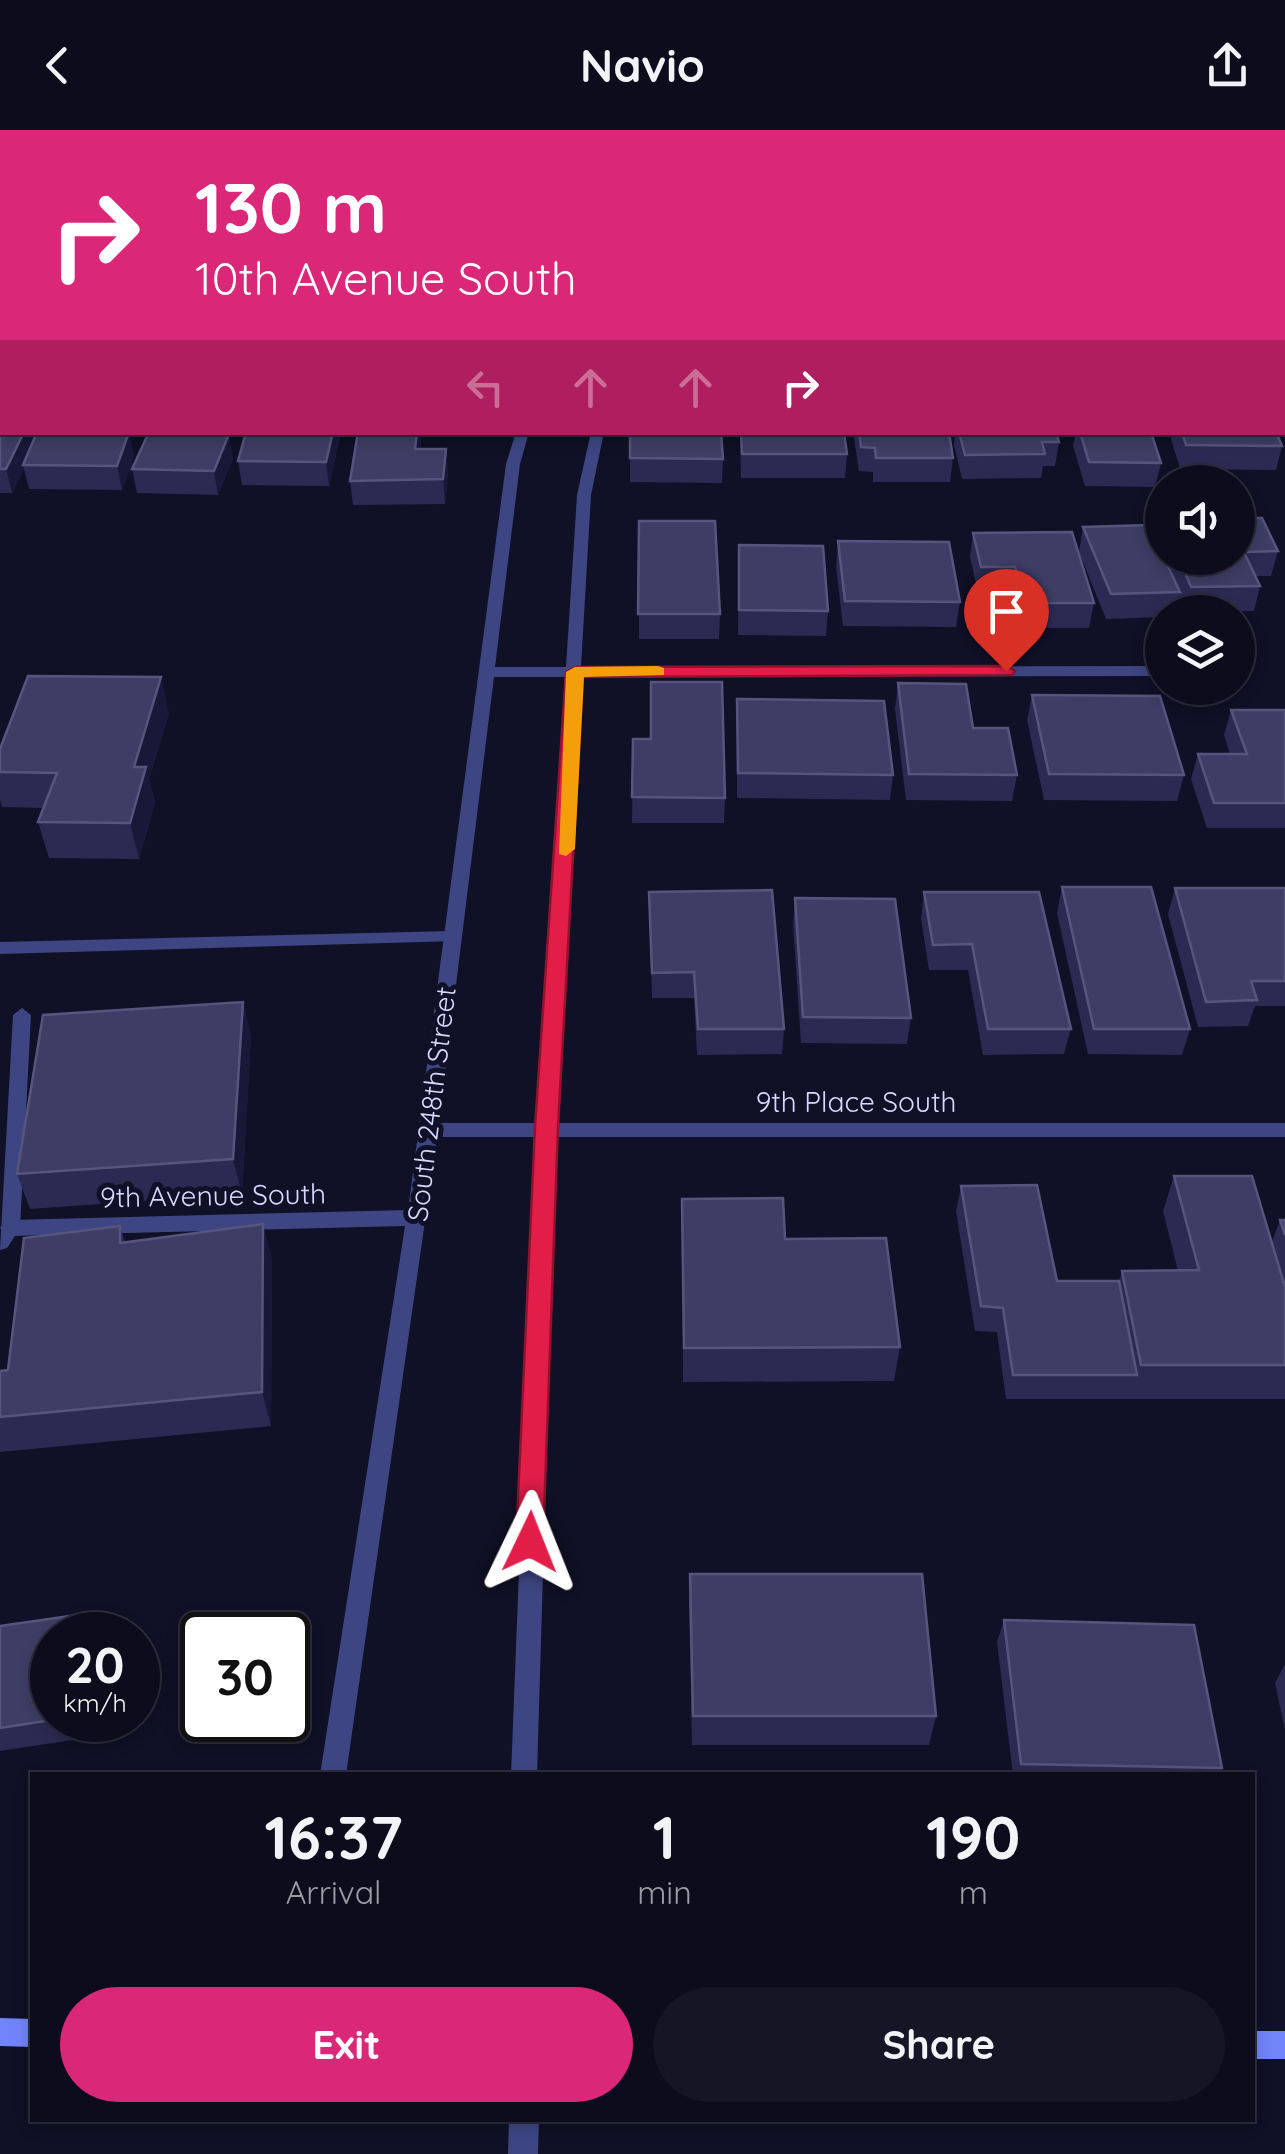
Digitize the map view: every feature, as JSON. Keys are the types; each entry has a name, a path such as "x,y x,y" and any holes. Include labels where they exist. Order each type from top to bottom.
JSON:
{"main road":[{"path":"0,2032 30,2033"},
{"path":"1255,2045 1285,2045"}],"street":[{"name":"South 248th Street","path":"333,1772 417,1218 513,464 522,435"},
{"path":"524,1772 546,1127 584,496 597,435"},
{"path":"486,672 1145,671"},
{"path":"0,948 452,937"},
{"path":"5,1235 22,1015"},
{"name":"9th Place South","path":"427,1130 1285,1130"},
{"name":"9th Avenue South","path":"5,1235 417,1218"},
{"path":"523,2154 524,2122"}],"building":[{"path":"0,435 23,435 6,469 0,469"},
{"path":"36,435 128,435 117,466 23,465"},
{"path":"148,435 229,435 214,471 132,469"},
{"path":"245,435 332,435 326,462 238,461"},
{"path":"358,435 417,435 415,449 446,449 443,479 350,481"},
{"path":"630,435 721,435 723,459 630,458"},
{"path":"741,435 844,435 847,454 742,454"},
{"path":"859,435 949,435 953,458 876,458 875,448 861,447"},
{"path":"960,435 1057,435 1059,442 1042,442 1045,454 965,455"},
{"path":"1081,435 1152,435 1161,463 1089,462"},
{"path":"1183,435 1277,435 1282,446 1186,445"},
{"path":"1255,518 1262,518 1278,551 1255,552"},
{"path":"639,521 715,521 720,614 638,614"},
{"path":"1145,525 1145,575 1172,575 1180,592 1111,594 1083,527"},
{"path":"1072,532 1094,603 1025,603 1015,567 981,567 973,533"},
{"path":"838,541 949,542 960,602 845,601"},
{"path":"739,545 823,546 828,611 739,610"},
{"path":"1186,575 1255,575 1260,586 1191,587"},
{"path":"28,676 161,677 134,767 146,767 130,823 38,822 57,773 0,772 0,749"},
{"path":"651,682 722,682 725,798 632,797 633,739 651,739"},
{"path":"898,683 966,684 973,728 1008,728 1017,775 909,774"},
{"path":"1032,695 1145,696 1145,705 1163,705 1184,775 1049,774"},
{"path":"737,699 884,701 893,775 738,773"},
{"path":"1231,710 1285,710 1285,803 1214,803 1198,754 1247,754"},
{"path":"1062,887 1151,887 1190,1029 1094,1029"},
{"path":"1175,888 1285,888 1285,981 1251,981 1257,1000 1206,1002"},
{"path":"772,890 784,1029 698,1029 694,972 652,973 649,892"},
{"path":"924,892 1039,892 1071,1029 988,1029 972,944 933,945"},
{"path":"795,898 895,899 911,1018 803,1017"},
{"path":"243,1002 233,1159 17,1174 43,1015"},
{"path":"1174,1176 1252,1176 1285,1287 1285,1365 1141,1365 1122,1271 1199,1270"},
{"path":"1037,1185 1057,1281 1119,1281 1137,1375 1013,1375 1003,1308 981,1306 961,1186"},
{"path":"783,1198 785,1239 886,1238 900,1347 684,1348 682,1199"},
{"path":"263,1224 262,1392 0,1417 0,1371 8,1370 24,1238 120,1226 120,1243"},
{"path":"690,1574 922,1574 936,1716 693,1716"},
{"path":"1004,1620 1194,1625 1222,1768 1021,1764"},
{"path":"30,1622 30,1723 0,1728 0,1626"}],"slow traffic":[{"path":"566,849 575,672 658,672"}],"route":[{"path":"530,1542 546,1127 559,978 575,672 1006,671"}]}
